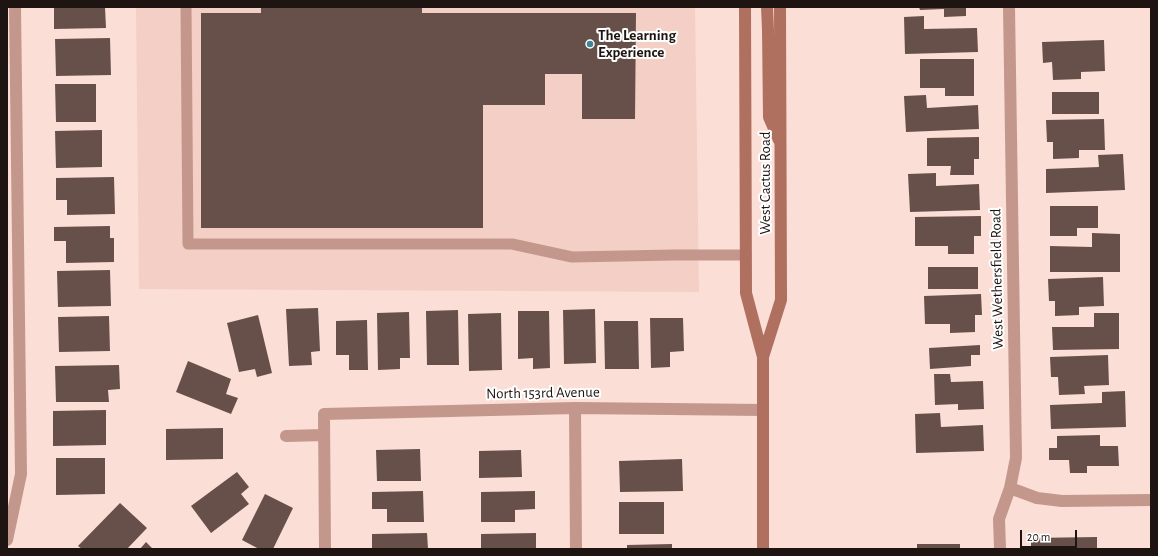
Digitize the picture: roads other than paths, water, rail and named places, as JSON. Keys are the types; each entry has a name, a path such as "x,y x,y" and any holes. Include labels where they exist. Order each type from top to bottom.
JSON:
{"main road":[{"name":"West Cactus Road","path":"745,7 746,293 763,356 763,549"},
{"path":"767,7 769,116 781,145"},
{"name":"West Cactus Road","path":"763,356 781,300 780,7"}],"street":[{"path":"7,540 21,474 15,7"},
{"name":"West Wethersfield Road","path":"1000,549 999,520 1010,488 1016,458 1009,7"},
{"path":"575,408 576,549"},
{"name":"North 153rd Avenue","path":"324,435 324,414 575,408 762,410"},
{"path":"286,436 324,435 324,549"},
{"path":"1010,488 1037,498 1062,501 1151,500"},
{"path":"7,544 13,549"}],"lane":[{"path":"186,7 188,244 512,244 572,258 673,255 746,255"}],"place":[{"name":"The Learning Experience","path":"590,44"}]}
